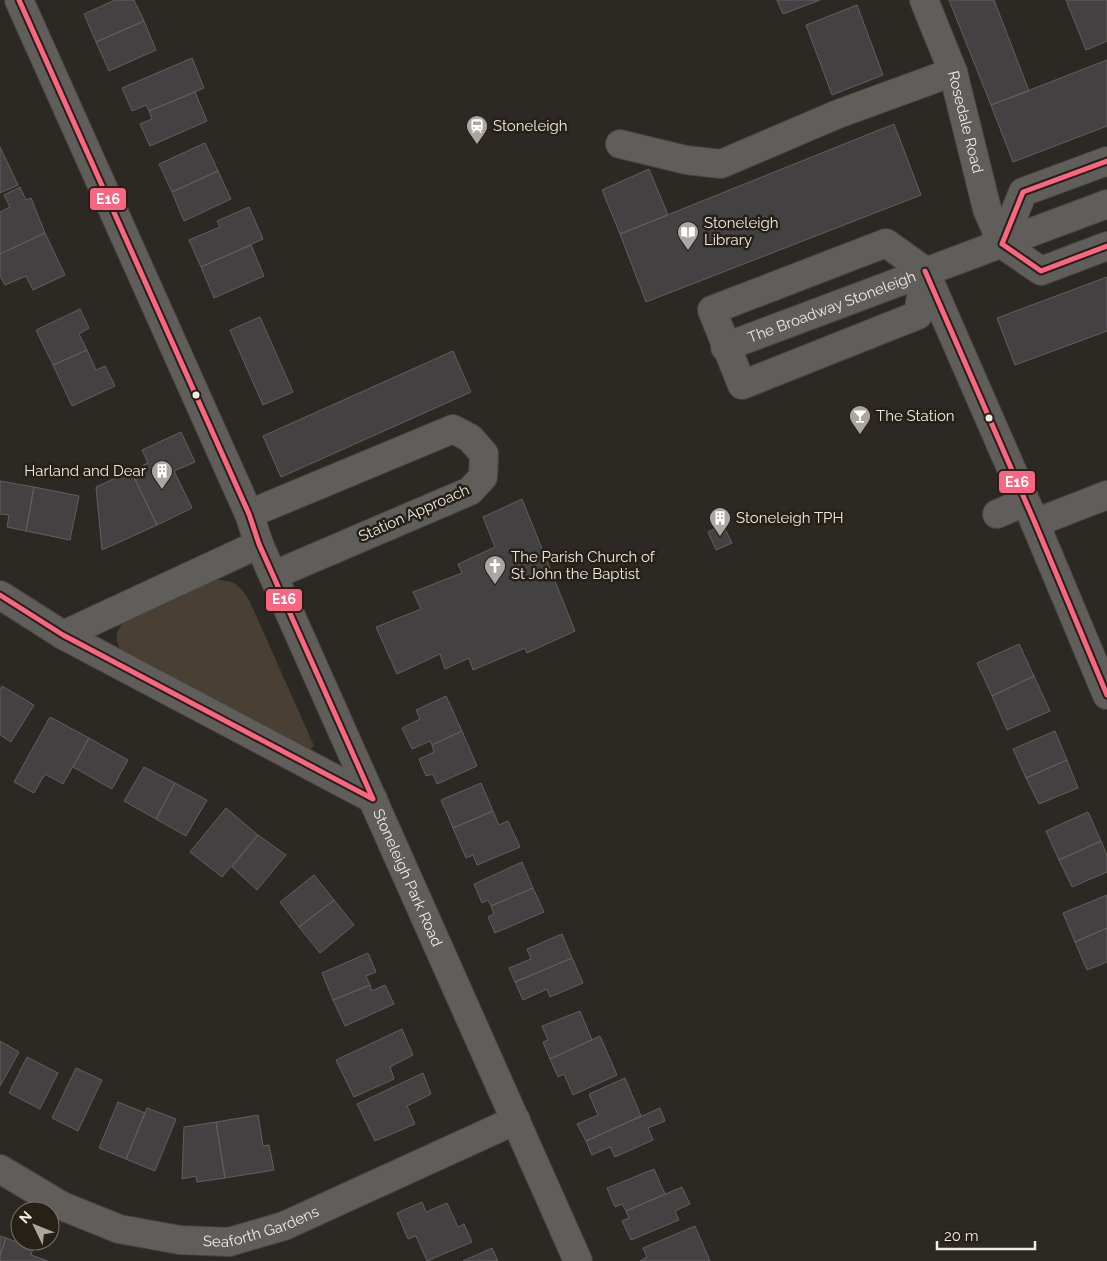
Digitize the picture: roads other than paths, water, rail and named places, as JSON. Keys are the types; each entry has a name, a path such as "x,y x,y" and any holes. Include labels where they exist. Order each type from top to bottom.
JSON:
{"street":[{"name":"Stoneleigh Park Road","path":"19,0 249,514 259,544 274,574 578,1261"},
{"name":"Rosedale Road","path":"924,0 952,72 988,209 1002,244"},
{"path":"620,144 686,160 721,164 838,114 952,72"},
{"path":"1107,161 1024,192 1002,244 1041,271 1107,246"},
{"name":"The Broadway Stoneleigh","path":"725,347 1107,204"},
{"path":"925,271 918,315 746,396 725,347 712,310 886,243 925,271 1107,695"},
{"name":"Station Approach","path":"249,514 453,429 470,438 484,454 483,477 470,491 274,574"},
{"path":"997,514 1030,512 1107,495"},
{"path":"63,635 259,544"},
{"path":"0,595 63,635 373,799"},
{"name":"Seaforth Gardens","path":"0,1169 62,1206 119,1229 180,1240 229,1242 284,1226 516,1120"}],"place":[{"name":"Stoneleigh","path":"477,145"},
{"name":"Stoneleigh Library","path":"688,251"},
{"name":"The Station","path":"860,435"},
{"name":"Harland and Dear","path":"162,490"},
{"name":"Stoneleigh TPH","path":"720,537"},
{"name":"The Parish Church of St John the Baptist","path":"495,585"}]}
